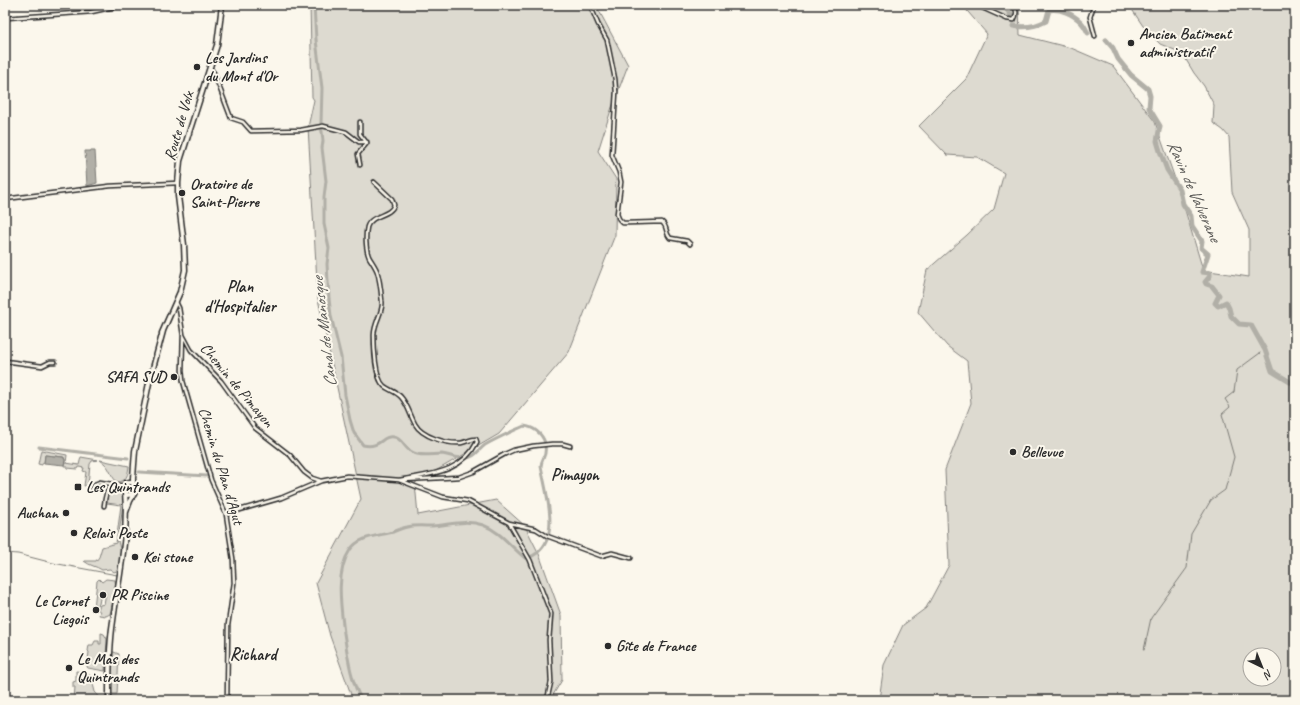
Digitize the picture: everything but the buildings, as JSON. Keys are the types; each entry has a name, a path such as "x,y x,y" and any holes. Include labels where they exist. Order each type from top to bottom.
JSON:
{"main road":[{"name":"Route de Volx","path":"162,333 176,302 184,276 184,236 179,206 178,183 180,161 210,68 218,38 222,5"},
{"name":"Route de Volx","path":"127,482 133,465 147,390 162,333 180,284 185,256"},
{"name":"Route de Volx","path":"133,465 133,483"},
{"path":"108,700 109,649 122,558 126,512 124,490 127,482 133,483 136,488 126,512"},
{"path":"124,490 129,495 134,494"}],"street":[{"path":"5,18 91,12 123,5"},
{"path":"590,5 607,40 615,79 616,92 612,155 620,175 621,182 618,219 623,223 662,222 665,225 670,238 687,241 690,244"},
{"path":"976,5 1007,19 1014,20 1016,9 1013,5"},
{"path":"1094,5 1090,17 1095,36"},
{"path":"210,68 214,72 231,118 244,122 251,131 301,130 322,126 346,132 358,142 366,142"},
{"path":"360,122 360,133 366,142"},
{"path":"360,165 358,154 366,142"},
{"path":"374,182 392,199 394,204 392,210 377,217 370,223 367,230 367,251 377,270 383,302 375,324 374,333 379,378 383,385 402,398 407,405 416,427 424,434 456,443 476,439 477,443 465,460 458,465 436,474 399,480"},
{"path":"5,199 110,186 178,183"},
{"path":"176,302 180,284"},
{"name":"Chemin de Pimayon","path":"176,302 179,308 183,335 191,350 221,381 255,428 290,455 310,477 321,481"},
{"name":"Chemin du Plan d'Agut","path":"183,335 183,381 210,480 226,514 233,559 234,582 228,625 227,700"},
{"path":"5,361 42,366 50,362 55,362"},
{"path":"226,514 285,496 321,481 347,476 399,480 459,477 473,472 514,450 548,444 570,446"},
{"path":"399,480 443,497 468,501 509,523 536,528 548,537 601,556 612,553 630,558"},
{"path":"92,488 99,482 124,490"},
{"path":"104,506 106,492 109,489 114,488 124,490"},
{"path":"509,523 529,558 551,614 549,632 551,682 547,700"}],"shaded area":[{"path":"310,5 592,5 597,7 628,65 611,110 598,151 616,179 615,235 569,352 499,434 415,483 418,515 496,500 525,526 539,554 561,615 562,680 550,700 353,700 330,636 316,583 361,499 318,299 308,127 314,100 312,97"},
{"path":"962,5 1019,5 1020,35 1071,48 1113,66 1155,122 1179,190 1203,270 1249,277 1249,230 1232,192 1229,137 1223,130 1213,123 1214,105 1204,86 1182,53 1160,44 1143,26 1129,5 1295,5 1295,665 1293,665 1295,674 1295,700 879,700 884,665 903,625 926,608 949,565 945,470 971,403 967,361 947,346 918,312 927,270 994,209 1004,173 977,157 947,155 919,126 966,79 987,34"},
{"path":"85,151 95,151 97,183 87,186"},
{"path":"41,450 67,455 66,463 79,465 81,457 98,460 92,461 90,464 88,485 84,486 86,472 83,471 84,468 67,468 67,466 64,466 64,457 45,455 44,463 42,463 42,465 38,464"},
{"path":"45,455 63,457 65,460 64,465 44,463"},
{"path":"100,460 129,466 125,479 117,482 108,468"},
{"path":"113,489 120,492 124,498 118,541 120,549 119,570 114,572 110,569 102,570 84,561 96,561 102,547 116,543 121,505 107,503 108,492"},
{"path":"99,579 102,582 106,579 115,580 116,587 110,614 106,616 99,615 100,612 98,609 100,605 104,604 106,593 101,593 99,604 94,608 97,581"},
{"path":"101,633 104,634 107,639 105,671 87,667 89,645 93,645 95,641 99,641 99,644 101,644"},
{"path":"111,651 119,654 117,694 111,694"},
{"path":"76,671 83,672 91,676 95,692 102,700 74,700 75,687 73,687 73,682 76,681"}],"waterway":[{"name":"Canal de Manosque","path":"314,5 316,40 322,88 322,148 326,181 324,197 324,224 329,248 327,264 329,299 331,316 341,357 345,395 354,433 363,445 374,445 386,438 394,437 400,440 413,453 423,455 442,454 462,458 471,457 485,445 524,426 537,431 542,436 545,443"},
{"name":"Ravin de Valverane","path":"1003,5 1011,15"},
{"name":"Ravin de Valverane","path":"1013,26 1026,27 1038,25 1046,21 1049,10 1058,10 1066,12 1078,19 1088,33"},
{"name":"Ravin de Valverane","path":"1106,40 1113,48 1118,59 1131,75 1148,89 1150,96 1149,108 1160,126 1157,141 1160,151 1167,170 1180,190 1183,204 1191,216 1192,226 1202,241 1201,248 1208,254 1202,272 1210,273 1210,276 1205,282 1206,284 1212,286 1219,295 1215,303 1218,306 1226,302 1231,316 1239,324 1251,325 1265,350 1272,371 1290,382 1295,383"},
{"path":"1144,650 1151,618 1187,568 1191,534 1211,500 1225,490 1234,457 1222,414 1230,407 1225,399 1234,392 1237,370 1260,353"},
{"name":"Canal de Manosque","path":"362,700 358,693 350,668 344,633 340,590 342,569 350,550 354,545 364,539 393,532 405,527 470,522 483,525 495,531 525,558 533,556 544,545 548,536 550,524 550,512 541,466 545,455 545,445"},
{"path":"39,447 128,458"},
{"path":"139,472 207,476"},
{"path":"5,553 18,554 53,563 117,575"}],"place":[{"name":"Ancien Batiment administratif","path":"1131,43"},
{"name":"Les Jardins du Mont d'Or","path":"197,67"},
{"name":"Oratoire de Saint-Pierre","path":"182,193"},
{"name":"SAFA SUD","path":"174,377"},
{"name":"Bellevue","path":"1013,452"},
{"name":"Les Quintrands","path":"78,487"},
{"name":"Auchan","path":"66,513"},
{"name":"Relais Poste","path":"74,533"},
{"name":"Kei stone","path":"135,557"},
{"name":"PR Piscine","path":"103,595"},
{"name":"Le Cornet Liegois","path":"96,610"},
{"name":"Gîte de France","path":"608,646"},
{"name":"Le Mas des Quintrands","path":"69,668"}],"district":[{"name":"Plan d'Hospitalier","path":"240,296"},
{"name":"Pimayon","path":"575,474"},
{"name":"Richard","path":"253,654"}]}
